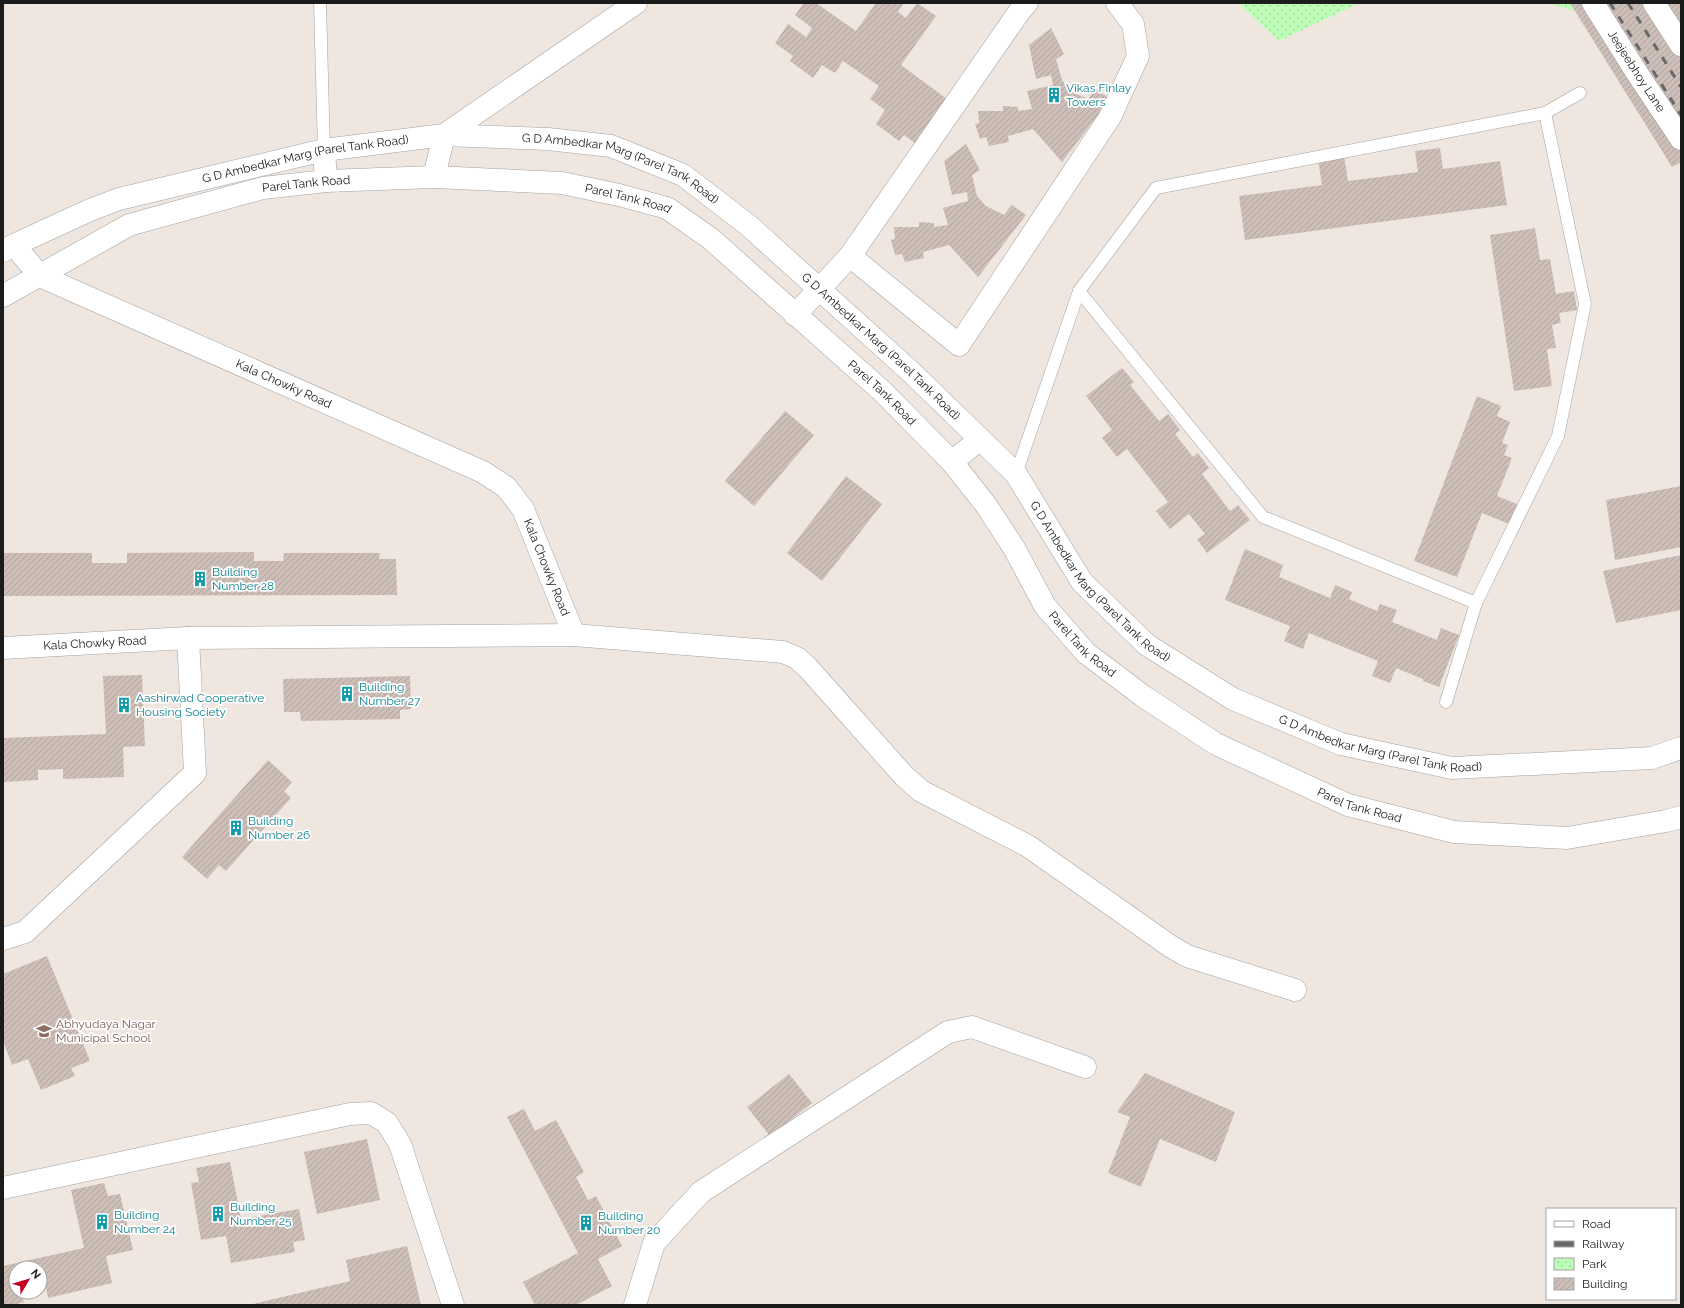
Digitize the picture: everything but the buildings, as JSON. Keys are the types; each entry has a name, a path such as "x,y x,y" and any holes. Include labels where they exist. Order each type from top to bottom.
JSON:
{"street":[{"path":"434,177 444,135 636,3"},
{"path":"795,315 850,256 1019,12 1027,3"},
{"path":"850,256 959,345 1110,117 1138,56 1133,24 1117,3"},
{"name":"Jeejeebhoy Lane","path":"1593,3 1636,73 1681,139"},
{"path":"1654,3 1681,45"},
{"name":"G D Ambedkar Marg (Parel Tank Road)","path":"8,248 90,210 119,199 324,150 444,135 548,139 611,146 683,175 748,225 820,289 1016,474 1082,582 1146,645 1233,699 1341,744 1452,768 1652,758 1681,748"},
{"path":"324,150 326,181"},
{"name":"Parel Tank Road","path":"3,296 129,225 263,188 326,181 434,177 562,183 619,195 667,208 711,239 882,392 952,462 986,505 1014,548 1045,606 1086,653 1143,696 1216,744 1348,805 1454,832 1567,838 1666,821 1681,817"},
{"name":"Kala Chowky Road","path":"3,648 188,638 574,635 522,508 506,487 483,472 40,276 8,248"},
{"path":"952,462 980,439"},
{"path":"574,635 783,652 797,658 808,668 904,776 922,791 1028,846 1170,946 1187,956 1295,990"},
{"path":"3,939 24,932 195,773 188,638"},
{"path":"635,1305 654,1243 701,1192 948,1032 972,1027 1085,1067"},
{"path":"3,1188 350,1114 371,1113 387,1123 400,1144 453,1305"}],"lane":[{"path":"320,3 324,150"},
{"path":"1016,474 1079,291 1156,188 1545,113 1580,93"},
{"path":"1446,702 1476,603 1558,436 1585,304 1545,113"},
{"path":"1079,291 1263,517 1476,603"}],"green space":[{"path":"1238,3 1359,3 1279,41"},
{"path":"1547,3 1577,3 1586,14"}],"railway":[{"path":"1610,3 1681,115"},
{"path":"1628,3 1681,87"}],"place":[{"name":"Vikas Finlay Towers","path":"1054,95"},
{"name":"Building Number 28","path":"200,579"},
{"name":"Building Number 27","path":"347,694"},
{"name":"Aashirwad Cooperative Housing Society","path":"124,705"},
{"name":"Building Number 26","path":"236,828"},
{"name":"Abhyudaya Nagar Municipal School","path":"44,1031"},
{"name":"Building Number 25","path":"218,1214"},
{"name":"Building Number 24","path":"102,1222"},
{"name":"Building Number 20","path":"586,1223"}]}
